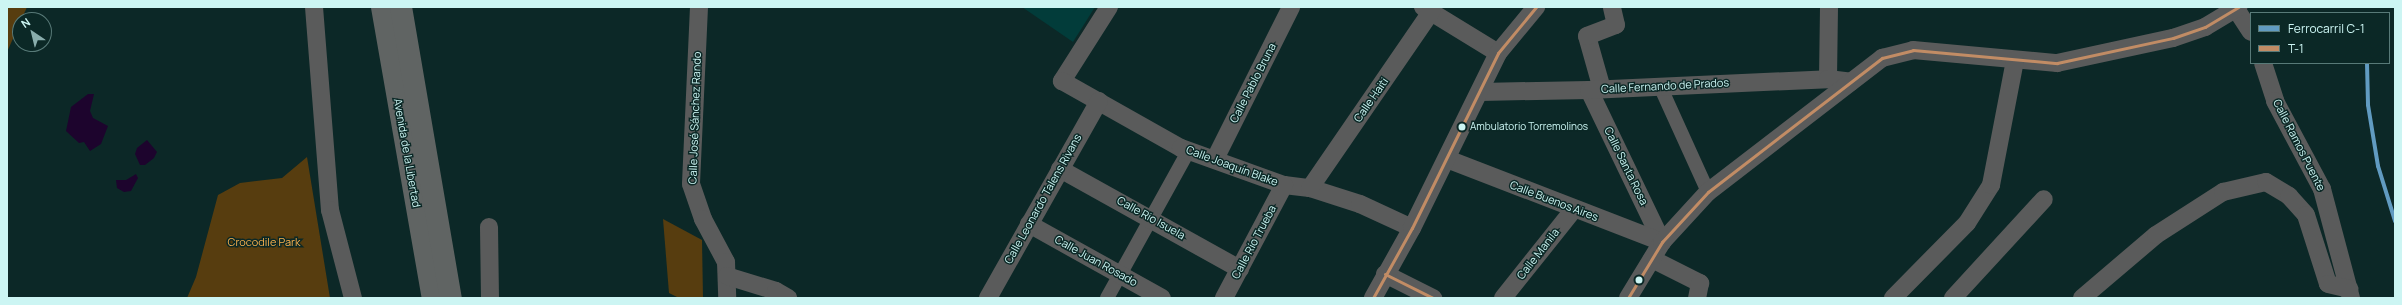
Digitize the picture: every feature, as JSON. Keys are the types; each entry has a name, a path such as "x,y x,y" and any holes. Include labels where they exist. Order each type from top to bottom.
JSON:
{"main road":[{"name":"Avenida de la Libertad","path":"382,7 433,298"},
{"name":"Avenida de la Libertad","path":"401,7 451,298"}],"street":[{"path":"314,7 330,210 353,298"},
{"name":"Calle José Sánchez Rando","path":"699,7 691,184 703,219 726,262 727,298"},
{"name":"Calle Joaquín Blake","path":"1109,7 1062,81 1189,150 1284,185 1310,188 1360,204 1412,228"},
{"name":"Calle Pablo Bruna","path":"1215,159 1291,7"},
{"path":"1373,298 1412,228 1498,53 1536,7"},
{"name":"Calle Santa Rosa","path":"1612,7 1616,25 1587,36 1595,90 1662,242"},
{"path":"1828,80 1829,7"},
{"path":"1628,298 1662,242 1708,192 1882,58 1913,50 2057,63 2173,38 2205,27 2237,8 2250,30"},
{"path":"1427,10 1498,53"},
{"name":"Calle Haiti","path":"1310,188 1427,10"},
{"path":"1893,298 1967,223 1991,185 2015,60"},
{"name":"Calle Ramos Puente","path":"2263,64 2275,101 2322,189 2350,294"},
{"name":"Calle Fernando de Prados","path":"1480,92 1595,90 1660,86 1828,80 1851,82"},
{"path":"1660,86 1708,192"},
{"name":"Calle Leonardo Talens Rivans","path":"988,298 1099,100"},
{"path":"1107,298 1189,150"},
{"name":"Calle Buenos Aires","path":"1447,159 1662,242"},
{"name":"Calle Rio Isuela","path":"1060,169 1151,217 1240,269"},
{"path":"2082,298 2156,235 2223,192 2266,182 2289,196 2306,215 2328,284 2350,294"},
{"name":"Calle Río Trueba","path":"1224,298 1284,185"},
{"path":"1953,298 2044,199"},
{"name":"Calle Manila","path":"1503,298 1574,209"},
{"name":"Calle Juan Rosado","path":"1029,224 1162,298"},
{"path":"489,227 490,298"},
{"path":"1652,259 1700,283 1697,298"},
{"path":"1386,274 1433,298"},
{"path":"727,276 776,292 788,298"}],"shaded area":[{"path":"1022,7 1095,7 1073,42"},
{"path":"88,94 94,94 90,111 93,118 108,126 101,144 90,151 84,142 79,143 66,131 71,107"},
{"path":"147,140 157,152 154,158 145,165 140,165 135,154 137,148"},
{"path":"136,174 138,178 131,191 124,192 117,188 116,180 126,180"}],"green space":[{"path":"7,7 27,7 25,12 12,12 12,41 7,52"},
{"name":"Crocodile Park","path":"307,157 330,298 187,298 196,277 218,195 240,183 282,178"},
{"path":"663,219 702,240 703,298 679,298 669,293"}],"rail line":[{"name":"C-1","path":"2367,64 2368,105 2378,166 2395,221"}],"transit line":[{"name":"T-1","path":"1373,298 1412,228 1498,53 1536,7"},
{"name":"T-1","path":"1628,298 1662,242 1708,192 1882,58 1913,50 2057,63 2173,38 2205,27 2238,7"},
{"name":"T-1","path":"1385,274 1433,298"}],"place":[{"name":"Ambulatorio Torremolinos","path":"1462,127"}]}
